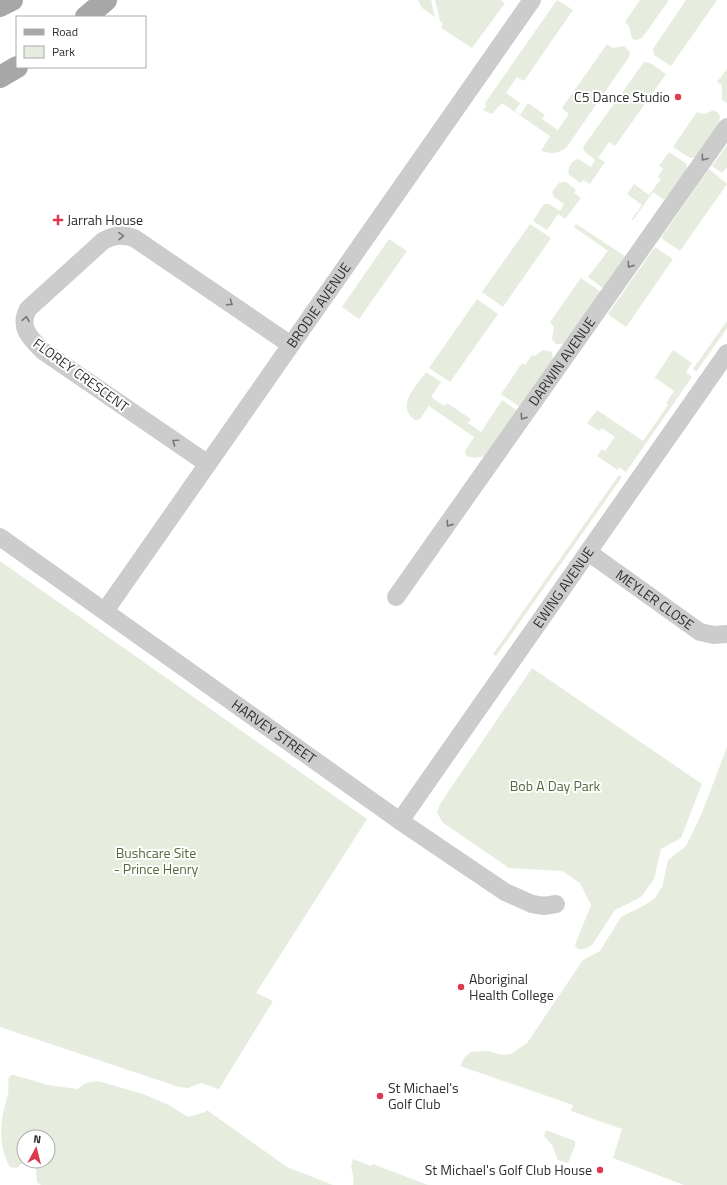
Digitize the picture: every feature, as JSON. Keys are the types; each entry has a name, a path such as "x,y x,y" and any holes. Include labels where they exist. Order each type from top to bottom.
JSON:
{"main road":[{"path":"0,6 12,0"},
{"path":"87,16 106,0"},
{"path":"0,77 16,68"}],"street":[{"name":"BRODIE AVENUE","path":"105,611 532,0"},
{"name":"DARWIN AVENUE","path":"396,597 727,126"},
{"name":"FLOREY CRESCENT","path":"208,464 43,351 31,339 26,331 25,319 28,309 103,242 110,237 122,235 134,238 291,345"},
{"name":"EWING AVENUE","path":"400,821 727,354"},
{"name":"HARVEY STREET","path":"0,537 400,821 509,895 532,904 544,906 556,904"},
{"name":"MEYLER CLOSE","path":"588,552 700,632 714,635 727,634"}],"green space":[{"path":"418,0 431,0 435,17 422,8"},
{"path":"435,0 500,0 505,3 472,48 441,28 443,24 440,21"},
{"path":"557,0 573,10 524,81 517,77 506,93 520,103 515,111 520,115 528,103 545,115 542,119 558,130 569,114 562,108 607,44 613,48 624,46 630,52 629,57 566,148 557,152 548,153 541,151 550,136 502,103 492,114 483,110 486,107 485,103"},
{"path":"640,0 669,0 642,38 637,40 632,39 629,26 625,22"},
{"path":"686,0 717,0 671,66 654,55 653,49"},
{"path":"644,62 650,63 666,74 615,146 609,142 598,158 605,162 590,184 583,180 581,183 569,175 570,165 573,161 578,159 591,167 595,160 585,152 583,147"},
{"path":"727,69 727,103 722,100 722,85 717,82"},
{"path":"714,110 720,115 719,123 696,157 690,158 673,147 697,112 704,114"},
{"path":"727,145 727,167 722,173 712,166"},
{"path":"669,152 687,164 687,170 664,200 653,192 633,220 632,219 642,205 627,194 634,184 649,195 661,179 658,177 663,168 659,166"},
{"path":"709,169 727,184 680,251 661,238"},
{"path":"566,182 576,190 574,193 581,198 565,219 558,214 547,230 533,221 544,204 549,204 560,211 564,204 554,197 552,192 559,183"},
{"path":"530,224 551,238 503,307 482,292"},
{"path":"576,224 625,256 603,288 588,277 608,251 574,227"},
{"path":"389,239 407,251 359,319 342,307"},
{"path":"655,247 673,259 626,327 608,314"},
{"path":"581,278 601,292 565,344 556,344 552,339 554,327 550,322"},
{"path":"477,299 498,314 450,382 429,368"},
{"path":"727,321 727,328 696,372 693,369"},
{"path":"543,350 552,352 553,360 520,407 501,394 522,363 525,365 532,355 535,356"},
{"path":"673,350 692,363 686,372 692,377 626,472 619,467 618,470 597,456 602,449 605,451 615,437 602,428 599,431 587,423 597,410 643,441 668,405 666,403 674,391 656,378 653,381"},
{"path":"426,372 448,386 441,382 431,397 444,406 447,403 471,419 468,423 481,432 502,400 518,411 485,456 475,458 466,456 465,451 474,437 429,406 420,419 415,420 409,414 407,402 413,389"},
{"path":"619,475 622,477 496,656 493,654"},
{"name":"Bushcare Site - Prince Henry","path":"0,561 367,819 256,993 273,1001 219,1089 201,1083 188,1088 179,1087 0,1027"},
{"name":"Bob A Day Park","path":"532,668 702,784 681,838 661,849 654,879 641,897 615,910 592,945 585,949 578,949 575,945 591,905 580,883 562,871 509,868 442,822 437,812 440,804"},
{"path":"727,747 727,1185 684,1185 613,1158 622,1129 571,1111 573,1105 460,1066 464,1058 470,1052 488,1051 502,1055 511,1054 527,1043 583,960 600,951 621,917 647,904 655,898 662,887 668,860 686,846 702,813"},
{"path":"14,1075 48,1085 77,1089 86,1083 98,1081 143,1094 169,1105 188,1117 207,1110 287,1167 333,1185 41,1185 37,1182 36,1169 56,1169 56,1129 16,1129 16,1168 10,1167 4,1154 1,1127 8,1093 8,1080 10,1076"},
{"path":"546,1130 575,1141 575,1145 568,1163 558,1160 552,1145 544,1136"},
{"path":"353,1159 371,1166 373,1164 428,1185 353,1185 354,1179 351,1166"}],"place":[{"name":"C5 Dance Studio","path":"678,97"},
{"name":"Jarrah House","path":"58,220"},
{"name":"Aboriginal Health College","path":"461,987"},
{"name":"St Michael's Golf Club","path":"380,1096"},
{"name":"St Michael's Golf Club House","path":"600,1170"}]}
